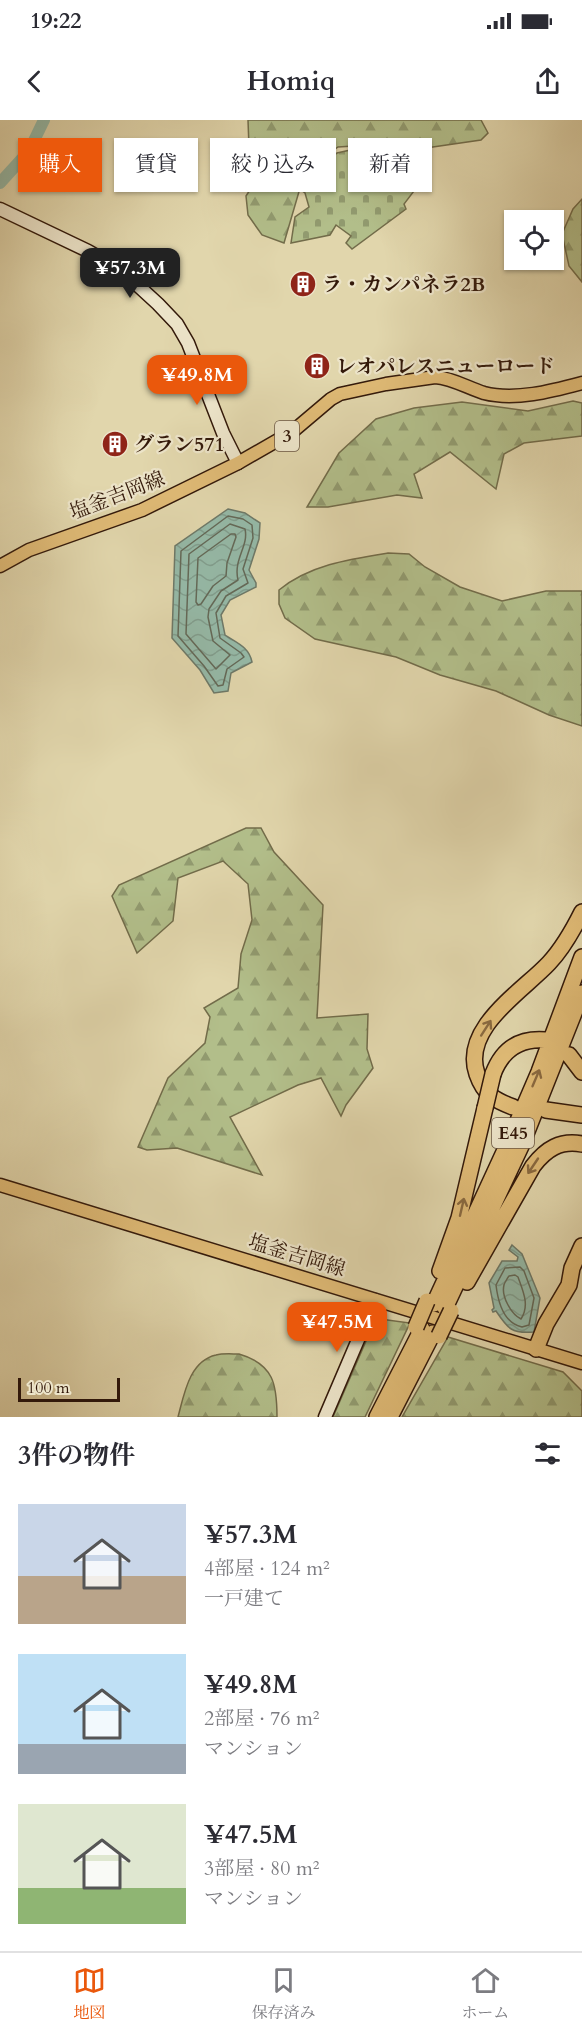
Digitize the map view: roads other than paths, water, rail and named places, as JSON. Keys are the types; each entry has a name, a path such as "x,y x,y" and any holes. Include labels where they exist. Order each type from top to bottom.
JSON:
{"highway":[{"path":"513,1107 491,1098 479,1079 475,1060 478,1042 496,1013 549,963 571,934 582,912"},
{"name":"E45","path":"439,1306 516,1126 582,957"},
{"name":"E45","path":"439,1306 522,1144 582,993"},
{"path":"386,1413 399,1364 428,1331 439,1306 493,1074 500,1059 510,1048 526,1040 545,1040"},
{"path":"569,1055 582,1072"},
{"path":"546,1110 582,1115"},
{"path":"386,1413 439,1306 542,1154 560,1144 569,1142 582,1144"},
{"path":"536,1349 546,1324 568,1285 572,1268 582,1246"},
{"path":"536,1349 554,1326 582,1278"}],"main road":[{"name":"塩釜吉岡線","path":"0,566 28,550 141,510 238,463 292,432 331,399 353,390 441,378 486,393 522,395 582,383"},
{"name":"塩釜吉岡線","path":"0,1185 582,1363"}],"street":[{"path":"0,209 88,251 121,270 158,303 177,324 188,343 223,433 238,463"},
{"path":"325,1417 375,1300"}],"water":[{"path":"228,509 245,513 260,523 259,539 249,570 256,587 230,600 221,615 225,635 245,649 252,662 231,673 228,691 214,693 200,670 172,638 175,546"},
{"path":"512,1245 522,1254 540,1298 534,1332 520,1332 511,1329 496,1311 492,1310 494,1308 489,1283 502,1261 517,1261 518,1257 509,1250"}],"waterway":[{"path":"0,183 29,151 44,120"}],"place":[{"name":"ラ・カンパネラ2B","path":"303,284"},
{"name":"レオパレスニューロード","path":"317,366"},
{"name":"グラン571","path":"115,444"}]}
